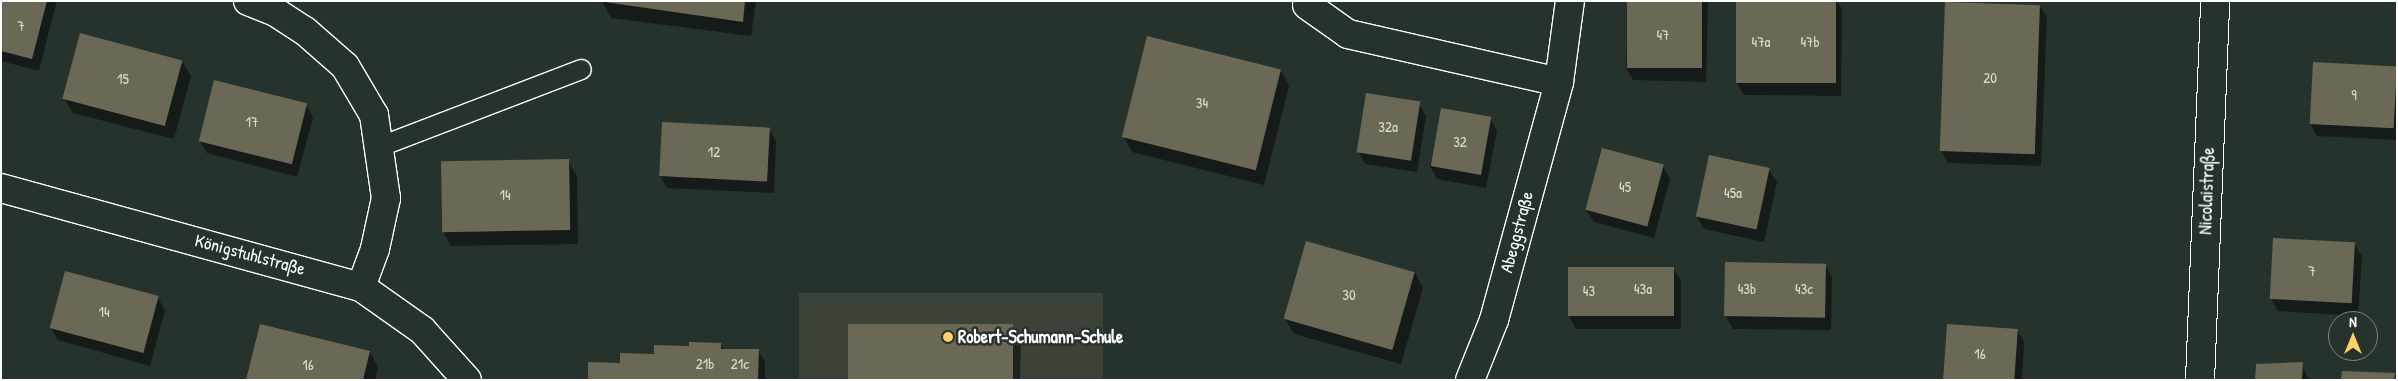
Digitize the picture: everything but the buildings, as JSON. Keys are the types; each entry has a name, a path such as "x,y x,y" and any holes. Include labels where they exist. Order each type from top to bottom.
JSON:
{"street":[{"path":"248,1 277,12 305,31 345,66 374,115 380,146 386,198 375,249 361,287"},
{"name":"Abeggstraße","path":"1470,380 1494,320 1558,82 1570,1"},
{"name":"Nicolaistraße","path":"2200,380 2214,1"},
{"path":"1307,5 1348,34 1558,82"},
{"name":"Königstuhlstraße","path":"1,188 361,287 422,330 467,380"}],"lane":[{"path":"380,146 581,69"}],"shaded area":[{"name":"Robert-Schumann-Schule","path":"799,293 1103,293 1103,380 799,380"}],"place":[{"name":"Robert-Schumann-Schule","path":"948,337"}]}
